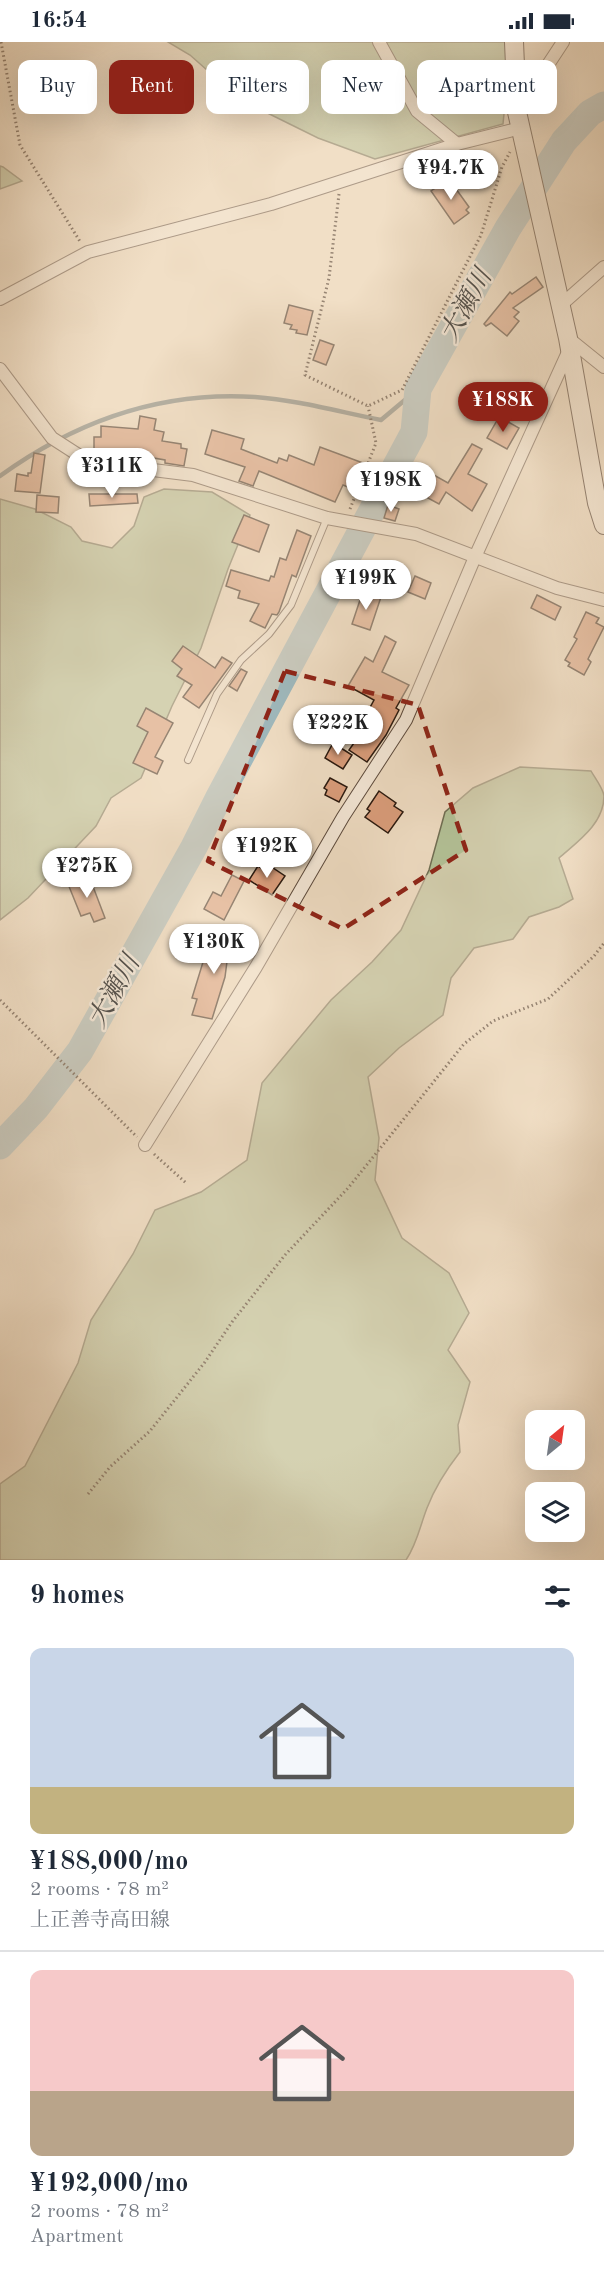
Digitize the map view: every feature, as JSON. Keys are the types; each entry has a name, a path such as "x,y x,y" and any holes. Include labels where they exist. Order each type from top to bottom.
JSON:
{"main road":[{"path":"514,42 519,120 561,305 597,503 604,525"}],"street":[{"path":"379,42 417,111 457,144"},
{"path":"0,299 88,252 271,204 457,144 519,120 562,46 573,42"},
{"path":"561,305 604,267"},
{"path":"145,1145 256,967 344,817 406,720 569,344 604,367"},
{"path":"0,369 52,438 83,458 105,464 193,475 327,518 416,534 557,588 604,600"}],"lane":[{"path":"188,760 218,694 241,660 269,634 291,605 327,518"}],"path":[{"path":"1,42 20,145 88,252"},
{"path":"368,406 402,390 481,235 519,120"},
{"path":"340,180 329,278 305,375 368,406"},
{"path":"345,522 376,443 368,406"},
{"path":"88,1494 110,1467 150,1431 285,1256 349,1187 464,1044 493,1021 548,999 594,956 604,943"},
{"path":"0,1000 186,1183"}],"highlighted area":[{"path":"285,671 418,705 466,850 343,929 208,861"}],"green space":[{"path":"168,42 511,42 509,60 417,60 417,114 504,114 503,124 375,159 318,138 269,114 309,114 309,60 206,60 206,69 190,55"},
{"path":"0,166 3,167 22,181 0,189"},
{"path":"164,489 212,492 250,515 228,569 201,648 172,706 141,778 111,798 96,826 28,898 0,920 0,499 35,509 71,527 82,541 112,548 134,526 144,497"},
{"path":"520,767 591,771 602,790 603,806 595,824 559,858 573,899 559,907 529,917 513,939 474,948 451,978 443,1015 399,1048 368,1077 379,1138 375,1180 402,1238 449,1273 469,1313 448,1350 470,1382 458,1425 460,1452 434,1493 410,1554 406,1560 0,1560 0,1484 25,1466 78,1363 91,1320 133,1254 155,1210 201,1192 247,1160 262,1083 331,1000 372,962 401,930 429,870 445,812 473,788"}],"building":[{"path":"446,181 449,184 451,182 469,207 466,210 469,213 454,224 431,191"},
{"path":"536,277 543,287 513,308 519,312 514,317 519,321 507,336 491,323 486,326 484,324 510,292 512,294"},
{"path":"289,305 313,311 307,335 296,333 297,330 290,329 292,325 284,323"},
{"path":"320,340 334,345 326,365 313,360"},
{"path":"140,416 156,419 154,430 164,432 162,441 181,444 181,448 187,449 184,466 119,451 94,449 94,437 101,437 101,426 138,429"},
{"path":"499,417 519,428 507,449 487,438"},
{"path":"212,430 244,439 241,449 277,463 279,458 287,461 289,455 314,465 320,447 363,463 353,489 343,485 335,502 259,471 253,486 239,481 245,467 205,454"},
{"path":"472,444 482,449 468,474 487,484 472,511 446,492 439,504 413,490 425,470 448,483"},
{"path":"34,453 45,455 40,493 15,491 17,474 28,476 28,473 31,473"},
{"path":"89,494 137,494 138,503 90,506"},
{"path":"37,495 59,497 58,513 36,512"},
{"path":"388,505 399,509 395,521 384,518"},
{"path":"244,515 269,525 259,552 232,542"},
{"path":"297,530 311,536 296,577 292,575 279,612 277,615 272,614 265,628 250,621 259,604 238,598 240,591 226,586 231,570 269,581 271,576 274,577 280,558 286,560"},
{"path":"415,576 431,583 425,599 408,592"},
{"path":"363,591 381,597 370,630 352,624"},
{"path":"537,595 561,607 555,620 531,608"},
{"path":"586,612 599,618 596,623 604,627 588,659 591,662 584,675 568,666 570,663 565,660 577,639 574,637"},
{"path":"385,636 396,642 382,672 409,685 396,708 399,710 386,735 367,762 349,750 373,716 367,713 374,700 348,686 365,657 373,662"},
{"path":"183,646 215,668 222,657 232,663 199,708 183,697 192,685 177,676 182,669 172,661"},
{"path":"241,669 247,672 237,691 229,686"},
{"path":"146,708 173,723 155,757 163,761 157,774 133,763 148,732 137,726"},
{"path":"333,743 352,755 343,769 325,758"},
{"path":"330,778 347,787 339,802 325,795 327,790 324,788"},
{"path":"379,791 396,803 394,806 403,812 388,833 365,817 370,811 367,809"},
{"path":"258,866 263,869 265,866 268,868 270,866 285,876 272,895 249,880"},
{"path":"232,875 244,881 224,920 204,909 213,892 221,896"},
{"path":"89,876 105,918 94,922 90,913 81,916 68,884"},
{"path":"230,927 245,935 236,950 229,946 225,977 212,1019 192,1015 197,999 192,998 207,949 218,950"}],"waterway":[{"name":"大瀬川","path":"0,1146 36,1108 80,1051 194,847 414,432 418,389 508,228 564,141 590,113 604,105"},
{"path":"0,476 29,457 89,425 153,405 220,396 255,397 303,403 381,420 418,389"}]}
